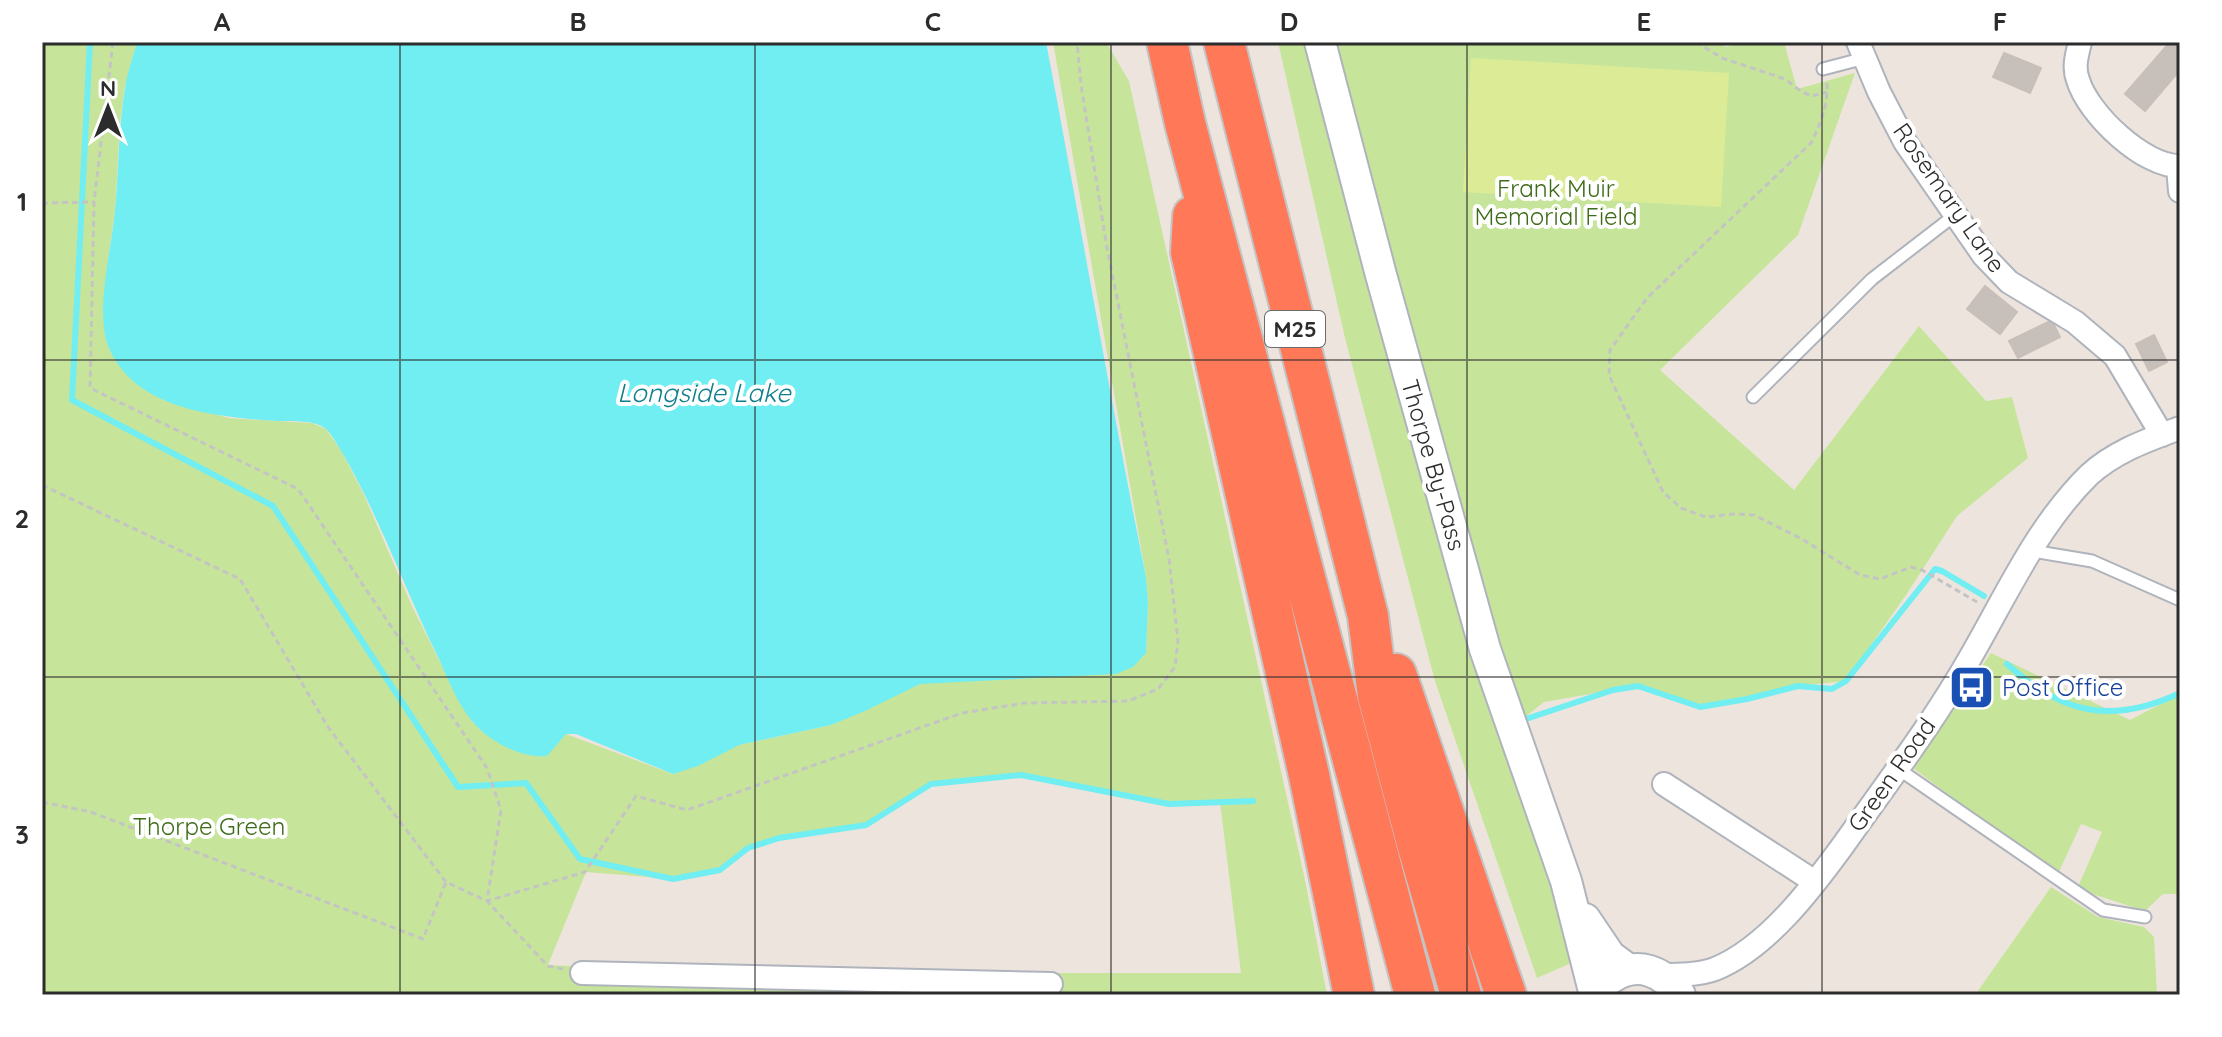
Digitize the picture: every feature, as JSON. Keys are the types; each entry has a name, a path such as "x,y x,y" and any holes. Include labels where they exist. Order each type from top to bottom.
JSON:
{"highway":[{"name":"M25","path":"1167,42 1196,164 1415,993"},
{"name":"M25","path":"1224,42 1368,616 1378,696 1461,993"},
{"path":"1196,164 1191,252 1309,775 1354,993"},
{"path":"1368,616 1402,686 1505,993"}],"main road":[{"name":"Thorpe By-Pass","path":"1320,42 1377,261 1485,649 1566,881 1596,995"},
{"name":"Thorpe By-Pass","path":"1566,881 1588,925 1610,956 1629,970"},
{"path":"1596,995 1605,982 1620,972 1637,968 1670,985"}],"street":[{"path":"2080,42 2075,70 2078,82 2092,106 2109,126 2154,161 2179,166 2180,191"},
{"name":"Rosemary Lane","path":"1862,50 1905,142 1984,256 2009,282 2096,337 2115,356 2147,405 2171,431"},
{"name":"Green Road","path":"1670,985 1731,962 1790,912 1897,768 1970,659 2032,551 2068,500 2089,475 2111,458 2138,443 2171,431"},
{"path":"1664,784 1815,882"},
{"name":"Green Road","path":"1690,995 1711,971"},
{"path":"582,973 921,989 1051,984"}],"lane":[{"path":"1823,69 1862,50"},
{"path":"1753,397 1863,286 1955,215"},
{"path":"2032,551 2092,561 2180,600"},
{"path":"1897,768 2103,910 2145,917"}],"path":[{"path":"113,42 93,202 90,388 298,489 487,768 501,810 487,901"},
{"path":"487,901 585,872 636,796 687,810 962,713 1025,703 1128,701 1158,689 1175,667 1178,641 1169,559 1107,248 1077,42"},
{"path":"1696,42 1722,58 1785,79 1812,96 1827,92 1821,122 1811,143 1647,298 1610,350 1609,375 1663,492 1681,508 1706,517 1754,515 1802,539 1860,575 1880,579 1911,567 1922,570 1995,612"},
{"path":"42,203 93,202"},
{"path":"42,485 240,579 328,727 446,882 487,901 548,966 582,973"},
{"path":"42,802 91,812 423,939 446,882"}],"green space":[{"name":"Thorpe Green","path":"42,42 137,42 125,86 120,123 104,323 108,345 117,363 163,400 229,418 312,423 326,429 364,495 412,606 474,724 546,756 566,734 673,774 739,745 831,725 920,684 1146,653 1146,577 1053,42 1106,42 1129,81 1305,880 1327,995 934,995 934,973 1241,973 1220,802 1169,804 1021,775 931,784 866,825 779,838 748,848 719,870 673,879 586,872 548,965 921,982 920,995 42,995"},
{"name":"Frank Muir Memorial Field","path":"1278,42 1723,42 1725,47 1745,42 1784,42 1797,89 1855,73 1798,235 1660,370 1794,490 1919,326 1986,401 2012,397 2028,458 1957,516 1846,681 1798,686 1700,707 1637,686 1544,702 1504,734 1576,961 1537,978 1435,681 1345,338"},
{"path":"1471,58 1729,73 1721,207 1463,192"},
{"path":"1991,653 2130,720 2180,694 2180,894 2163,894 2145,911 2077,889 2102,832 2081,824 2057,876 1913,768"},
{"path":"2051,887 2098,917 2144,927 2154,937 2157,995 1975,995"}],"water":[{"name":"Longside Lake","path":"137,42 1046,42 1146,577 1146,653 1133,667 1116,674 920,684 831,725 739,745 698,766 673,774 576,734 566,734 547,756 527,755 496,742 472,721 457,699 369,503 328,431 309,422 230,417 182,407 138,385 122,369 109,348 103,317 105,280 115,210 123,104"}],"building":[{"path":"2170,42 2180,42 2180,70 2145,111 2125,94"},
{"path":"2004,53 2041,68 2030,93 1993,77"},
{"path":"1985,286 2017,312 2000,334 1967,309"},
{"path":"2048,322 2054,325 2060,337 2018,358 2009,341"},
{"path":"2154,335 2167,362 2149,371 2136,344"}],"waterway":[{"path":"90,42 72,400 273,506 458,787 526,783 580,859 673,879 720,870 748,848 779,838 866,825 931,784 1021,775 1169,804 1253,801"},
{"path":"1526,719 1613,690 1638,686 1700,707 1798,686 1832,689 1846,681 1935,569 1984,596"},
{"path":"2007,664 2048,694 2068,704 2089,709 2132,709 2180,693"}],"place":[{"name":"Post Office","path":"1971,688"}]}
